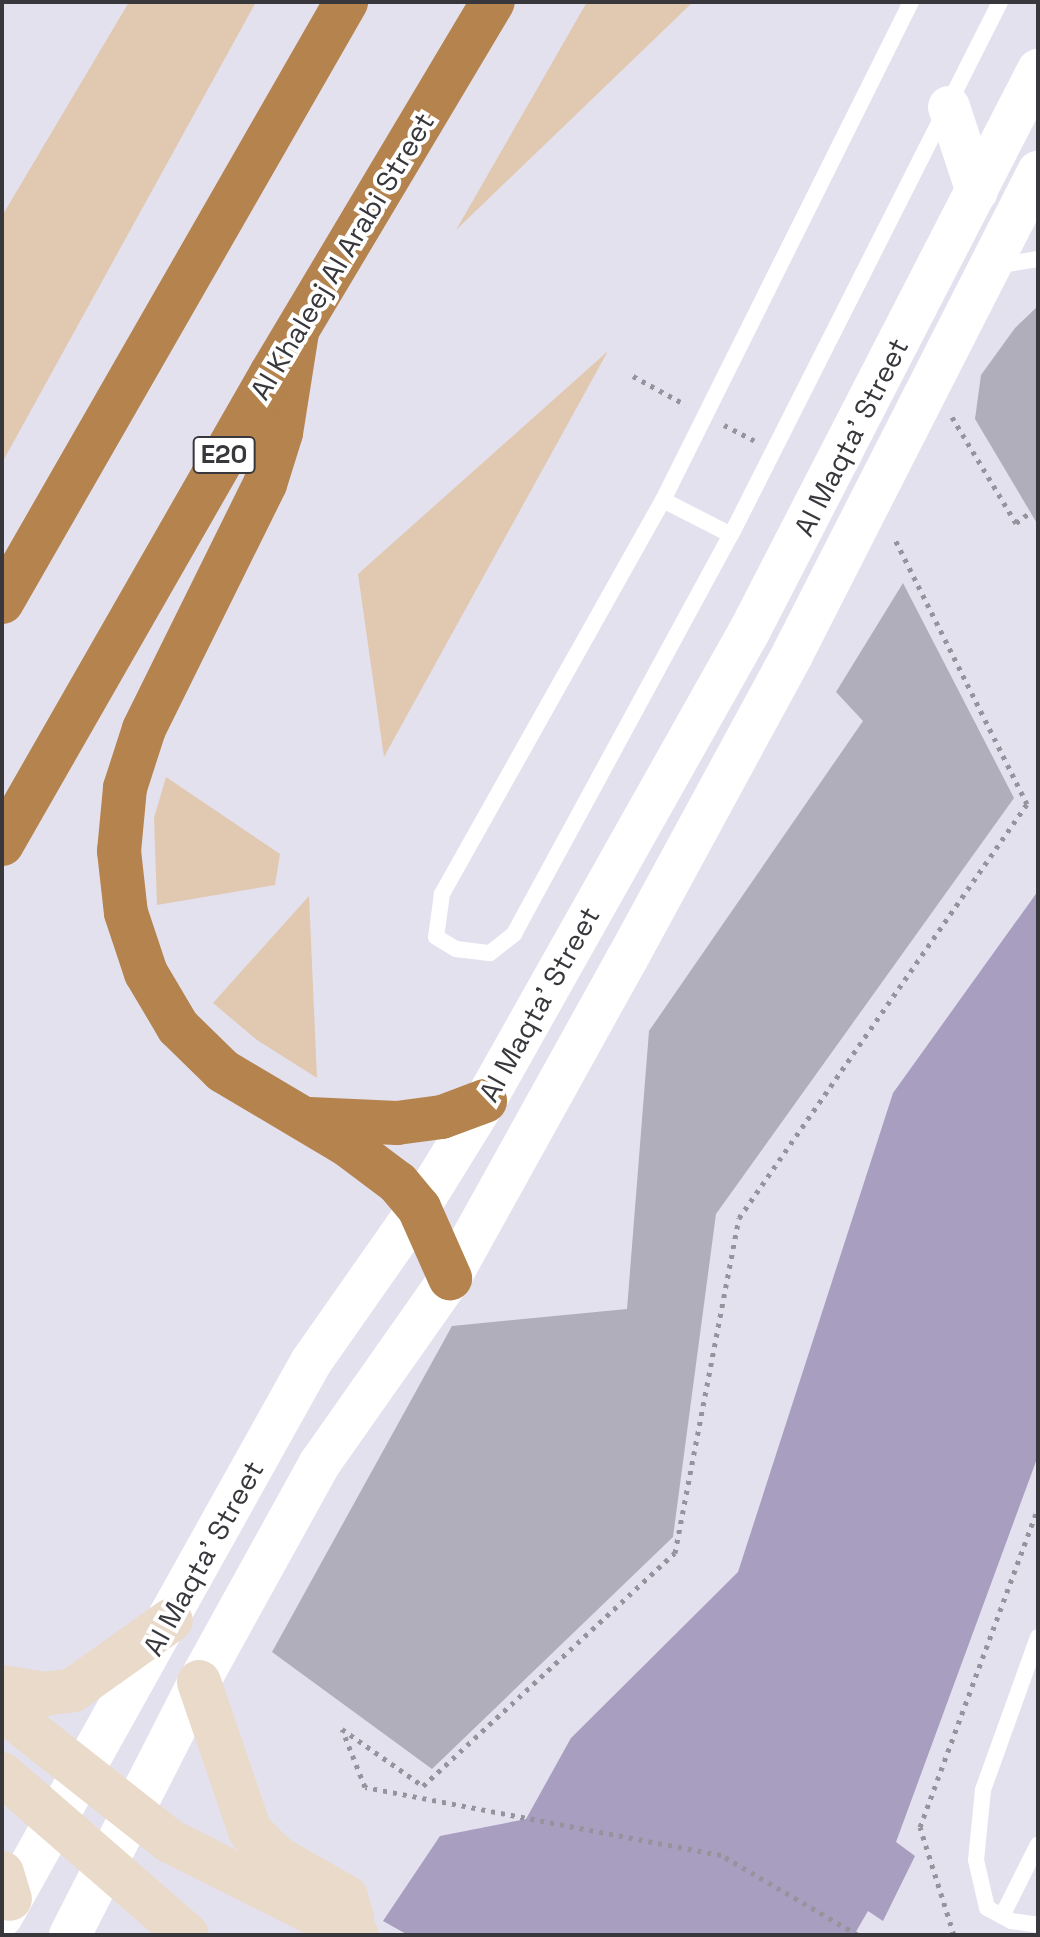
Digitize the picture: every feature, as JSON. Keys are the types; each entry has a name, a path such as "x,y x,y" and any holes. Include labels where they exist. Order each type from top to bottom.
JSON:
{"highway":[{"path":"2,602 346,2"},
{"name":"Al Khaleej Al Arabi Street","path":"2,844 297,332 493,2"},
{"path":"297,332 281,433 265,484 144,729 125,788 119,851 126,913 146,973 178,1027 223,1071 373,1162 419,1208 450,1278"},
{"path":"306,1119 397,1123 442,1117 485,1101"}],"main road":[{"path":"2,1687 45,1694 73,1690 171,1620"},
{"path":"2,1709 132,1816 220,1870 353,1932 346,1897 276,1857 250,1831 199,1682"},
{"path":"2,1774 187,1935"}],"street":[{"name":"Al Maqta' Street","path":"5,1896 171,1620 311,1362 419,1208 485,1101 757,617 1038,70"},
{"path":"949,107 977,192"},
{"name":"Al Maqta' Street","path":"70,1935 199,1682 320,1463 450,1278 763,709 886,521 990,267 1038,172"}],"lane":[{"path":"454,70 508,2"},
{"path":"911,2 703,414 663,500 442,894 436,937 456,949 490,953 514,934 775,452 1000,2"},
{"path":"990,267 1038,259"},
{"path":"663,500 731,535"},
{"path":"1038,1637 983,1790 976,1860 987,1908 1002,1916 1038,1925"},
{"path":"1002,1916 1038,1844"}],"path":[{"path":"633,376 775,452"},
{"path":"945,429 952,416 1016,523 1028,514"},
{"path":"858,1935 721,1855 365,1787 342,1729 423,1786 675,1553 739,1218 1027,804 886,521"},
{"path":"954,1935 920,1827 1038,1508"}],"shaded area":[{"path":"129,2 256,2 2,463 2,216"},
{"path":"587,2 693,2 456,230"},
{"path":"608,351 384,757 358,574"},
{"path":"166,777 280,854 275,885 157,905 154,818"},
{"path":"1038,891 1038,1456 896,1842 915,1856 883,1921 868,1911 854,1935 408,1935 383,1921 440,1836 526,1819 571,1738 738,1572 893,1093"},
{"path":"309,896 317,1078 257,1040 213,1003"}],"building":[{"path":"1038,306 1038,525 975,419 981,375 1015,328"},
{"path":"903,583 1014,798 716,1214 673,1537 432,1769 272,1652 452,1326 627,1309 649,1031 863,721 836,692"}]}
